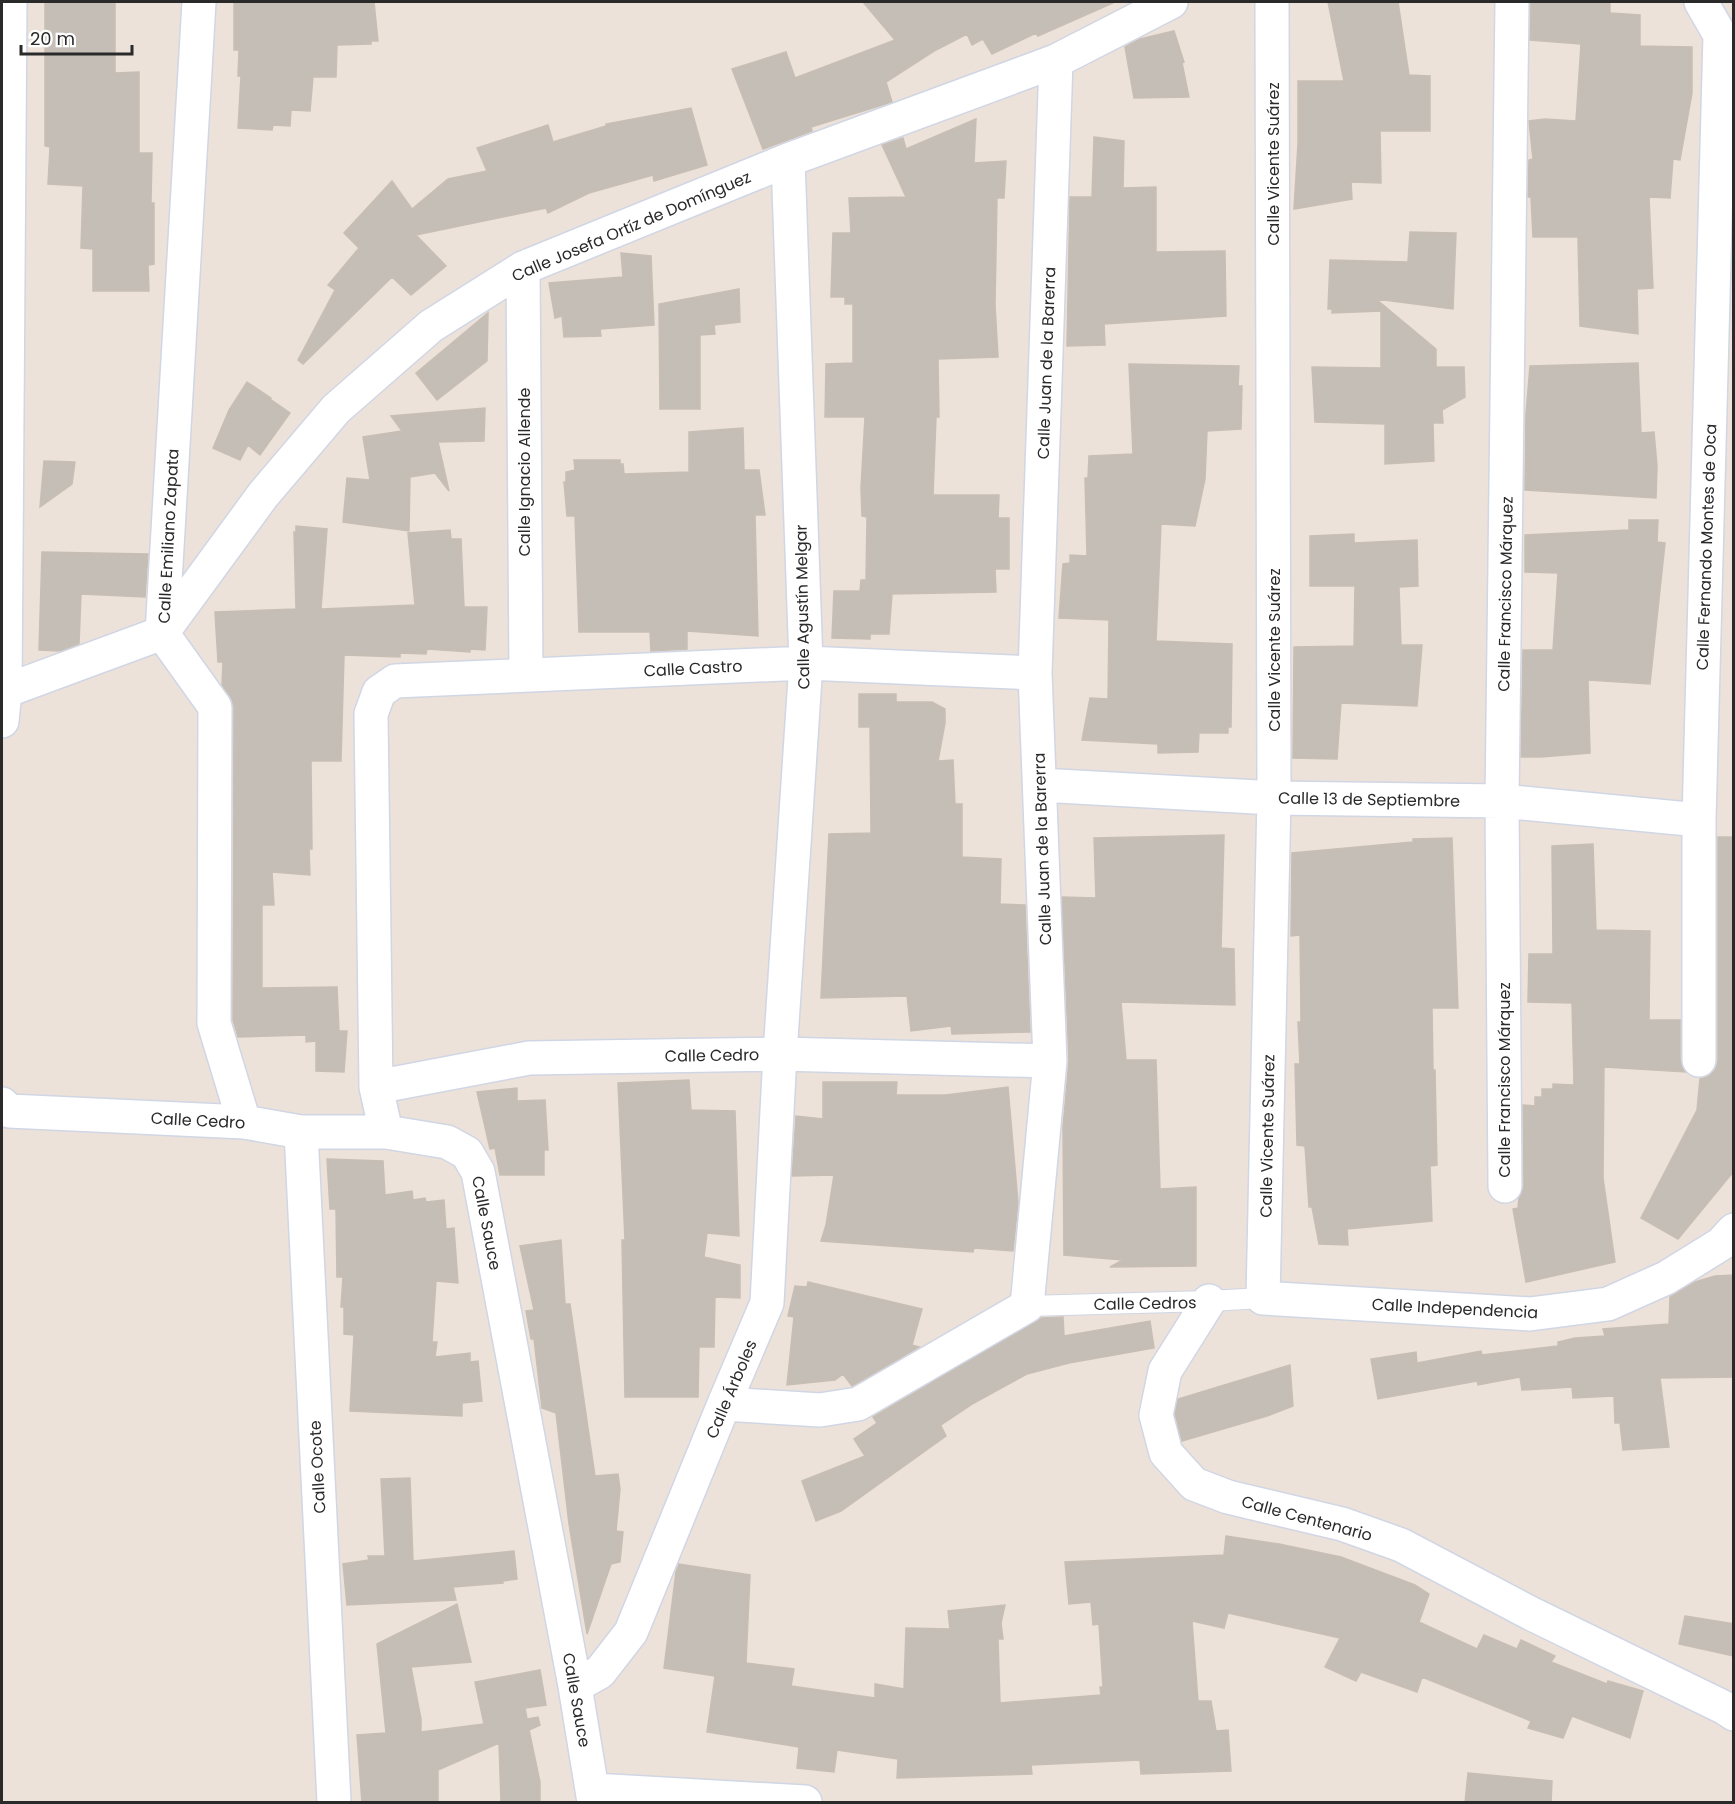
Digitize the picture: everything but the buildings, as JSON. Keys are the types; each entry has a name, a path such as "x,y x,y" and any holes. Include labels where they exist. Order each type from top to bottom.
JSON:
{"street":[{"path":"10,2 3,706 162,633"},
{"name":"Calle Emiliano Zapata","path":"199,2 162,633 215,707 214,1023 244,1122"},
{"name":"Calle Josefa Ortíz de Domínguez","path":"162,633 263,495 336,409 431,326 523,268 788,160 1056,61 1171,2"},
{"name":"Calle Vicente Suárez","path":"1263,1298 1274,798 1272,2"},
{"name":"Calle Francisco Márquez","path":"1504,1186 1502,801 1512,2"},
{"name":"Calle Fernando Montes de Oca","path":"1699,1060 1699,820 1720,35 1701,2"},
{"name":"Calle Juan de la Barerra","path":"1026,1306 1050,1061 1035,673 1056,61"},
{"name":"Calle Agustín Melgar","path":"780,1054 806,663 788,160"},
{"name":"Calle Ignacio Allende","path":"523,268 526,675"},
{"name":"Calle Castro","path":"376,1087 371,714 379,692 395,681 806,663 1035,673"},
{"name":"Calle 13 de Septiembre","path":"1040,786 1274,798 1502,801 1699,820"},
{"name":"Calle Cedro","path":"376,1087 528,1058 780,1054 1050,1061"},
{"name":"Calle Árboles","path":"575,1686 600,1672 631,1632 767,1303 780,1054"},
{"path":"376,1087 386,1132"},
{"name":"Calle Cedro","path":"5,1107 244,1122 301,1132 386,1132"},
{"name":"Calle Ocote","path":"301,1132 334,1803"},
{"name":"Calle Sauce","path":"386,1132 447,1142 466,1152 478,1172 575,1686 593,1796"},
{"name":"Calle Independencia","path":"1263,1298 1530,1314 1608,1304 1666,1278 1721,1244 1734,1230"},
{"name":"Calle Centenario","path":"1209,1301 1165,1371 1156,1415 1166,1453 1194,1484 1228,1497 1342,1524 1401,1545 1530,1613 1734,1714"},
{"path":"724,1404 820,1410 858,1404 1026,1306"},
{"path":"593,1796 806,1803"}],"lane":[{"name":"Calle Cedros","path":"1026,1306 1263,1298"}]}
